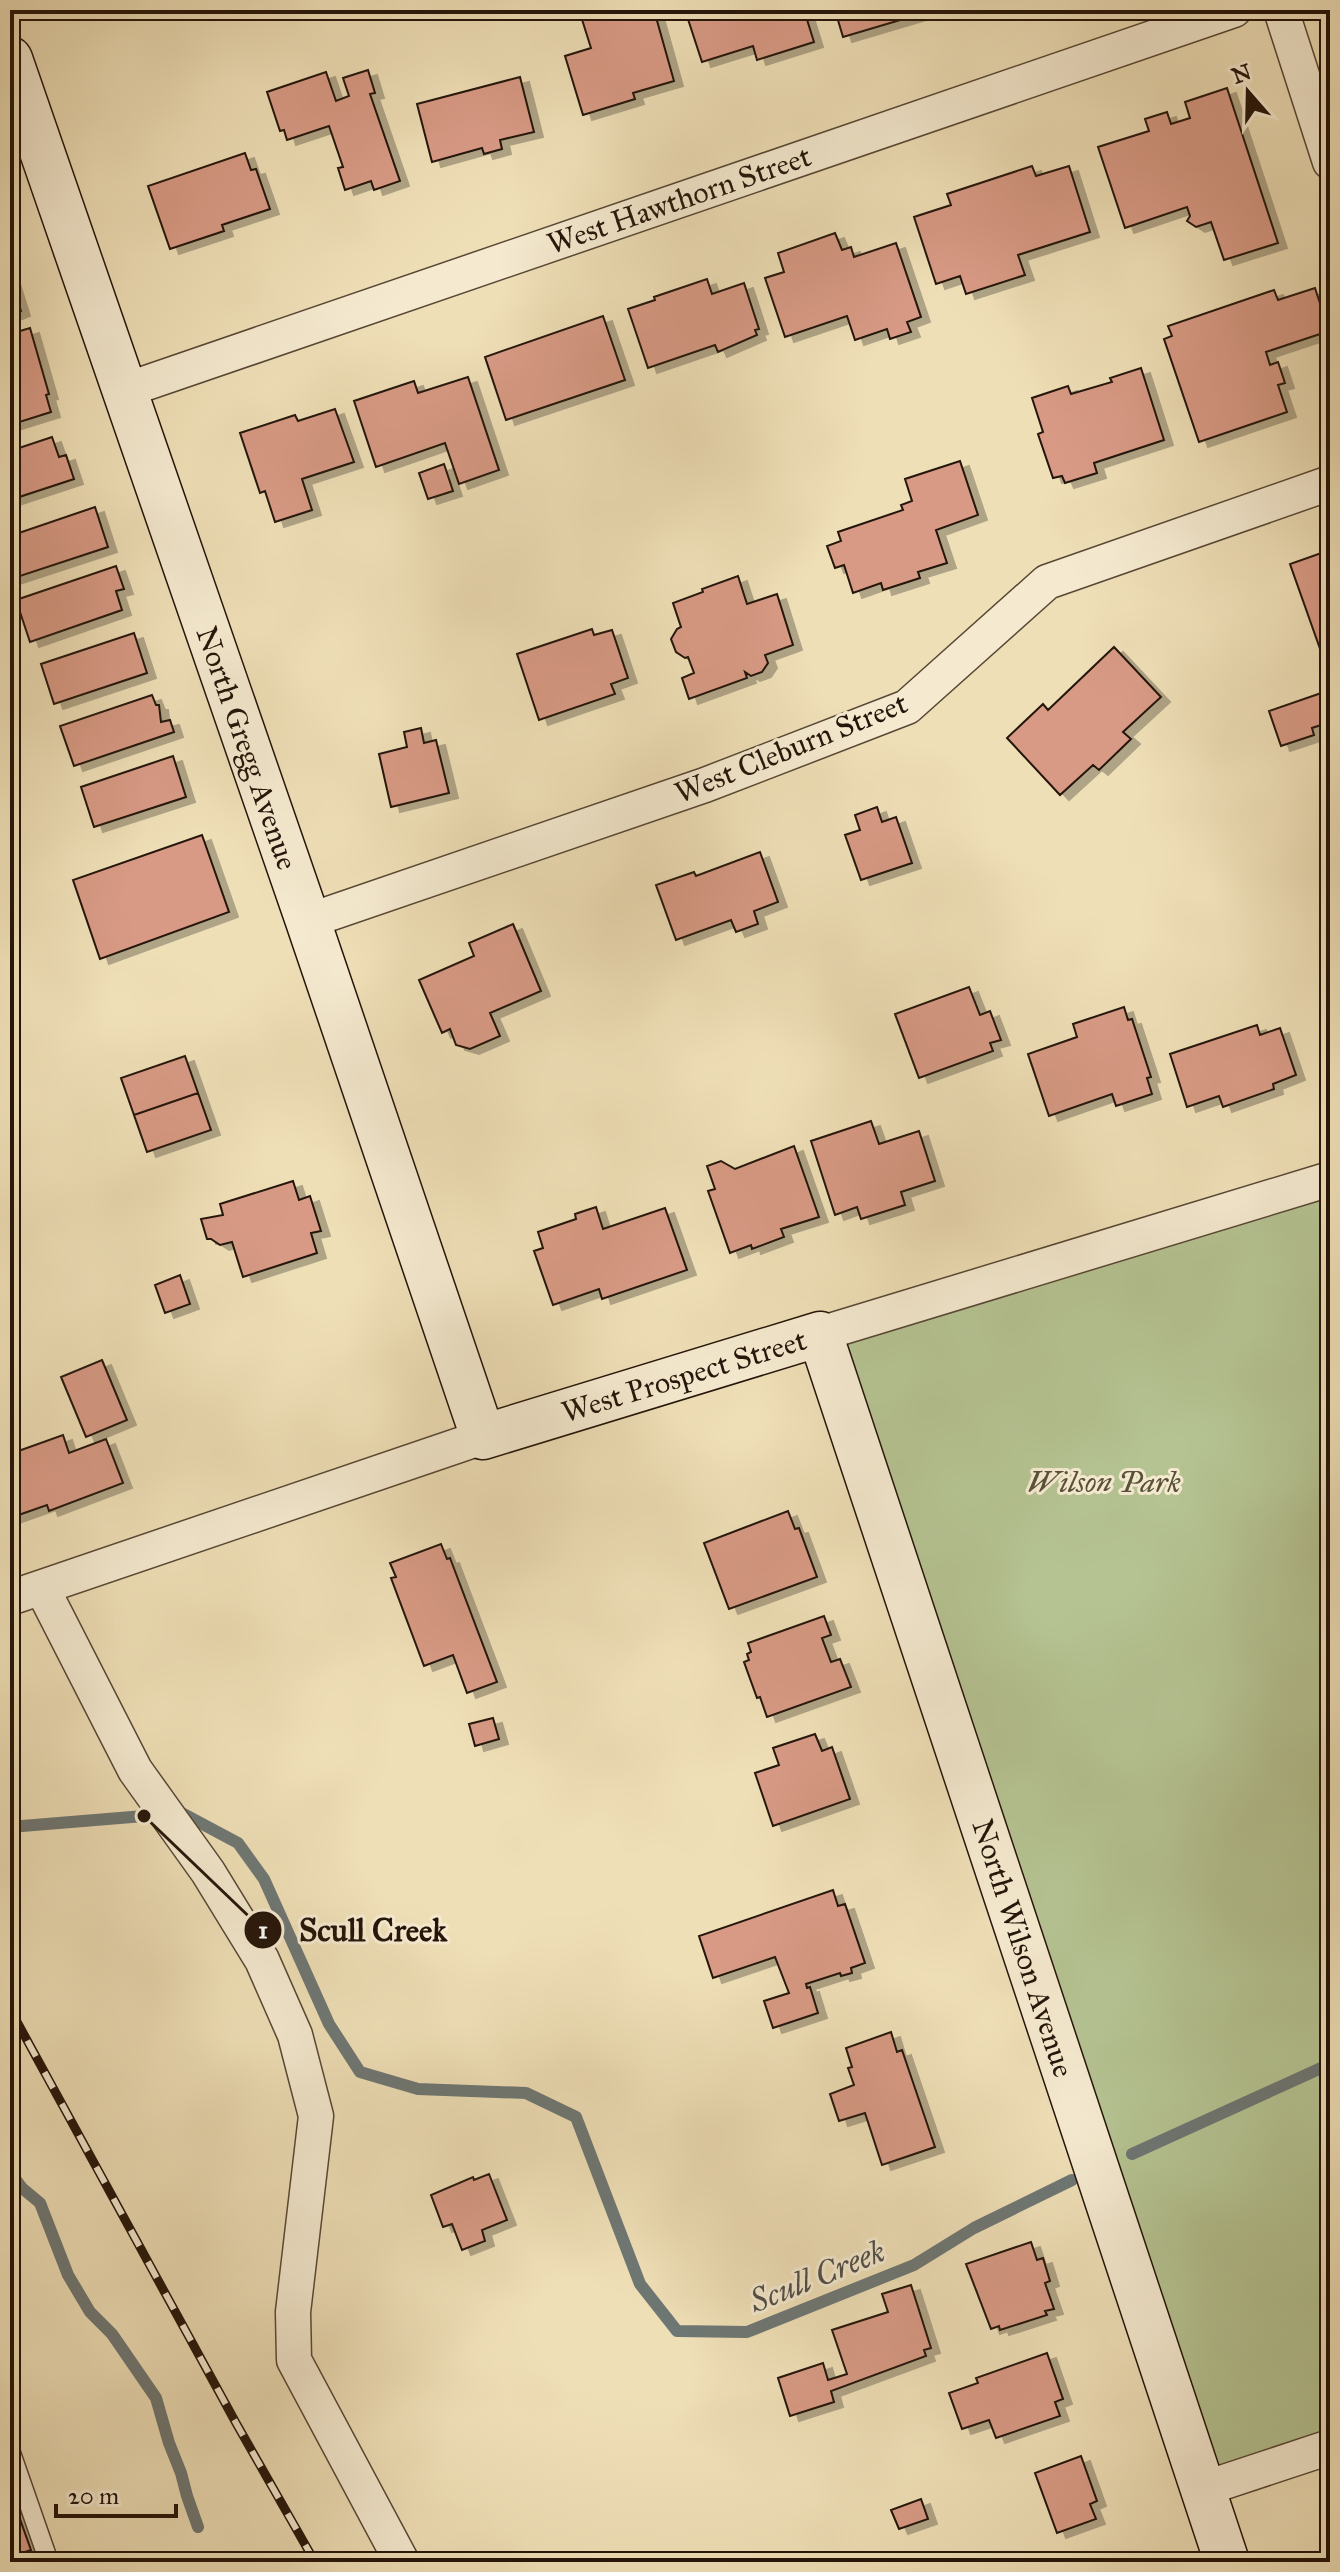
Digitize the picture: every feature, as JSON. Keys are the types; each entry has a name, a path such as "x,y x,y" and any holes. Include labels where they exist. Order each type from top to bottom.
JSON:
{"street":[{"name":"West Hawthorn Street","path":"123,391 1234,10"},
{"path":"1281,10 1330,162"},
{"name":"North Gregg Avenue","path":"10,59 483,1437"},
{"name":"West Cleburn Street","path":"308,921 705,785 907,707 1047,582 1330,483"},
{"name":"West Prospect Street","path":"10,1598 483,1437 1330,1179"},
{"name":"North Wilson Avenue","path":"820,1334 1227,2562"},
{"path":"42,1588 135,1770 208,1872 262,1960 295,2035 316,2116 293,2312 294,2360 402,2562"},
{"path":"1203,2489 1330,2447"}],"lane":[{"path":"10,2450 49,2562"}],"green space":[{"name":"Wilson Park","path":"1330,1179 1330,2447 1203,2489 820,1334"}],"building":[{"path":"579,10 654,10 674,81 633,93 635,99 583,115 565,56 591,48"},
{"path":"685,10 804,10 814,42 757,60 753,46 702,62"},
{"path":"835,10 934,10 843,37"},
{"path":"368,70 375,93 370,94 400,181 374,190 371,181 345,190 338,168 343,167 329,126 287,140 284,130 280,131 267,92 326,72 336,101 349,96 343,78"},
{"path":"520,77 534,132 500,140 502,149 484,154 482,148 432,162 417,104"},
{"path":"1227,88 1278,243 1224,260 1211,222 1196,227 1187,221 1190,216 1187,207 1125,228 1098,147 1149,131 1145,119 1167,112 1171,124 1190,118 1185,102"},
{"path":"245,153 251,170 256,169 270,209 222,225 224,231 170,249 148,186"},
{"path":"1032,166 1036,176 1069,166 1090,232 1018,255 1025,275 966,294 960,276 936,284 914,217 951,205 947,194"},
{"path":"835,233 842,250 851,247 854,257 896,243 921,317 907,322 911,332 890,339 887,329 855,340 847,316 785,337 765,278 784,272 778,253"},
{"path":"10,276 21,311 11,315 10,311"},
{"path":"707,279 712,294 744,283 759,329 755,330 757,335 718,352 715,345 648,368 628,309"},
{"path":"1315,288 1329,331 1266,352 1270,365 1278,362 1285,383 1278,385 1287,412 1199,442 1164,339 1172,336 1168,326 1274,290 1278,300"},
{"path":"603,316 625,380 506,420 485,357"},
{"path":"30,328 49,394 46,395 51,412 10,425 10,334"},
{"path":"1141,368 1164,440 1094,463 1097,473 1065,483 1062,476 1053,478 1038,434 1043,432 1032,398 1068,386 1071,394 1112,382 1110,378"},
{"path":"468,377 499,470 459,484 445,443 376,467 354,401 414,381 418,393"},
{"path":"335,409 354,462 302,479 312,510 275,522 265,491 260,493 240,433 295,415 298,421"},
{"path":"52,437 59,457 66,455 74,479 10,500 10,451"},
{"path":"960,461 978,515 936,530 947,563 918,572 920,578 883,590 881,583 853,593 844,565 835,568 827,546 841,541 838,532 903,510 901,505 912,501 905,479"},
{"path":"444,464 453,491 428,499 419,473"},
{"path":"95,507 108,547 11,579 10,536"},
{"path":"1330,550 1330,658 1324,660 1290,564"},
{"path":"116,566 124,589 116,591 122,610 30,642 16,600"},
{"path":"738,576 747,604 777,594 793,645 765,655 768,663 762,672 751,676 745,672 747,678 689,699 682,678 694,673 688,657 676,652 671,639 681,627 673,603"},
{"path":"592,629 594,635 612,630 628,678 611,684 615,694 539,720 517,654"},
{"path":"134,633 147,673 54,704 41,664"},
{"path":"1114,647 1161,697 1123,732 1131,739 1099,770 1093,765 1060,795 1007,738 1043,704 1048,710"},
{"path":"1330,690 1330,741 1324,724 1312,728 1314,735 1281,746 1269,711"},
{"path":"152,695 156,705 159,705 161,722 170,720 174,732 74,766 60,726"},
{"path":"421,728 424,743 436,740 449,793 391,807 379,754 407,747 404,732"},
{"path":"173,756 186,797 94,827 81,787"},
{"path":"877,807 882,822 896,817 912,863 861,880 845,835 860,830 855,815"},
{"path":"202,835 229,912 100,959 73,880"},
{"path":"760,852 778,902 754,911 758,924 736,932 731,920 676,940 656,885 694,872 696,876"},
{"path":"513,924 541,991 490,1013 500,1036 470,1049 456,1045 450,1029 442,1033 419,980 474,956 469,943"},
{"path":"969,987 980,1015 990,1011 1001,1040 990,1043 993,1051 919,1078 895,1014"},
{"path":"1124,1007 1128,1020 1132,1019 1151,1077 1147,1078 1152,1094 1116,1106 1112,1094 1049,1116 1028,1054 1077,1037 1073,1024"},
{"path":"1257,1025 1260,1035 1280,1028 1296,1075 1273,1084 1274,1089 1223,1107 1219,1096 1187,1107 1170,1054"},
{"path":"185,1056 198,1093 134,1115 121,1078"},
{"path":"198,1093 211,1130 147,1152 134,1115"},
{"path":"871,1121 879,1144 919,1131 935,1181 901,1192 905,1205 861,1219 857,1207 835,1215 811,1141"},
{"path":"794,1146 819,1217 781,1229 784,1237 752,1249 751,1245 730,1253 708,1191 715,1189 707,1166 721,1161 735,1169"},
{"path":"293,1181 299,1200 310,1196 321,1231 311,1233 317,1253 243,1277 232,1242 220,1245 207,1239 201,1219 223,1215 220,1204"},
{"path":"596,1207 603,1229 665,1208 687,1270 602,1299 599,1289 553,1305 534,1251 543,1248 538,1232 576,1219 575,1214"},
{"path":"180,1275 190,1304 165,1313 155,1285"},
{"path":"102,1360 127,1420 86,1437 61,1377"},
{"path":"63,1435 69,1453 106,1439 123,1483 49,1511 47,1505 10,1518 10,1454"},
{"path":"788,1511 795,1529 799,1528 817,1577 729,1609 704,1543"},
{"path":"441,1544 447,1559 450,1558 497,1682 467,1693 453,1655 424,1666 391,1578 396,1577 390,1563"},
{"path":"824,1616 831,1635 822,1638 831,1662 840,1659 851,1687 767,1717 744,1662 749,1660 747,1654 751,1652 748,1643"},
{"path":"493,1718 499,1739 475,1746 469,1724"},
{"path":"815,1734 822,1751 832,1747 850,1799 773,1826 755,1773 779,1765 773,1748"},
{"path":"833,1890 838,1906 845,1904 865,1963 851,1968 852,1973 841,1976 840,1973 806,1984 807,1988 810,1987 818,2013 773,2028 764,2001 789,1993 775,1957 713,1978 699,1936"},
{"path":"891,2032 897,2052 902,2050 935,2147 882,2165 865,2113 839,2121 830,2094 854,2085 846,2048"},
{"path":"489,2174 507,2220 482,2230 485,2241 462,2250 452,2224 443,2227 431,2195 473,2177 474,2180"},
{"path":"1031,2242 1037,2260 1043,2258 1050,2281 1045,2283 1054,2309 1045,2311 1047,2315 1000,2330 999,2326 991,2329 966,2264"},
{"path":"911,2285 931,2348 924,2350 926,2356 831,2391 834,2402 790,2416 778,2378 823,2363 828,2380 847,2374 832,2330 888,2312 882,2294"},
{"path":"1047,2353 1063,2399 1055,2402 1060,2416 996,2438 989,2420 962,2429 949,2393 978,2383 976,2378"},
{"path":"1081,2456 1097,2501 1090,2504 1096,2519 1057,2533 1035,2473"},
{"path":"10,2491 31,2550 10,2557"},
{"path":"921,2499 928,2519 899,2529 891,2510"}],"waterway":[{"name":"Scull Creek","path":"178,1811 238,1843 264,1879 329,2024 360,2072 418,2089 526,2093 576,2117 640,2284 677,2331 747,2332 914,2265 974,2228 1072,2180"},
{"name":"Scull Creek","path":"10,1827 144,1816"},
{"name":"Scull Creek","path":"1132,2154 1330,2064"},
{"path":"10,2172 22,2188 40,2203 68,2275 90,2312 112,2334 156,2398 198,2527"}],"railway":[{"path":"10,2009 315,2562"}],"place":[{"name":"Scull Creek","path":"144,1816"}]}
